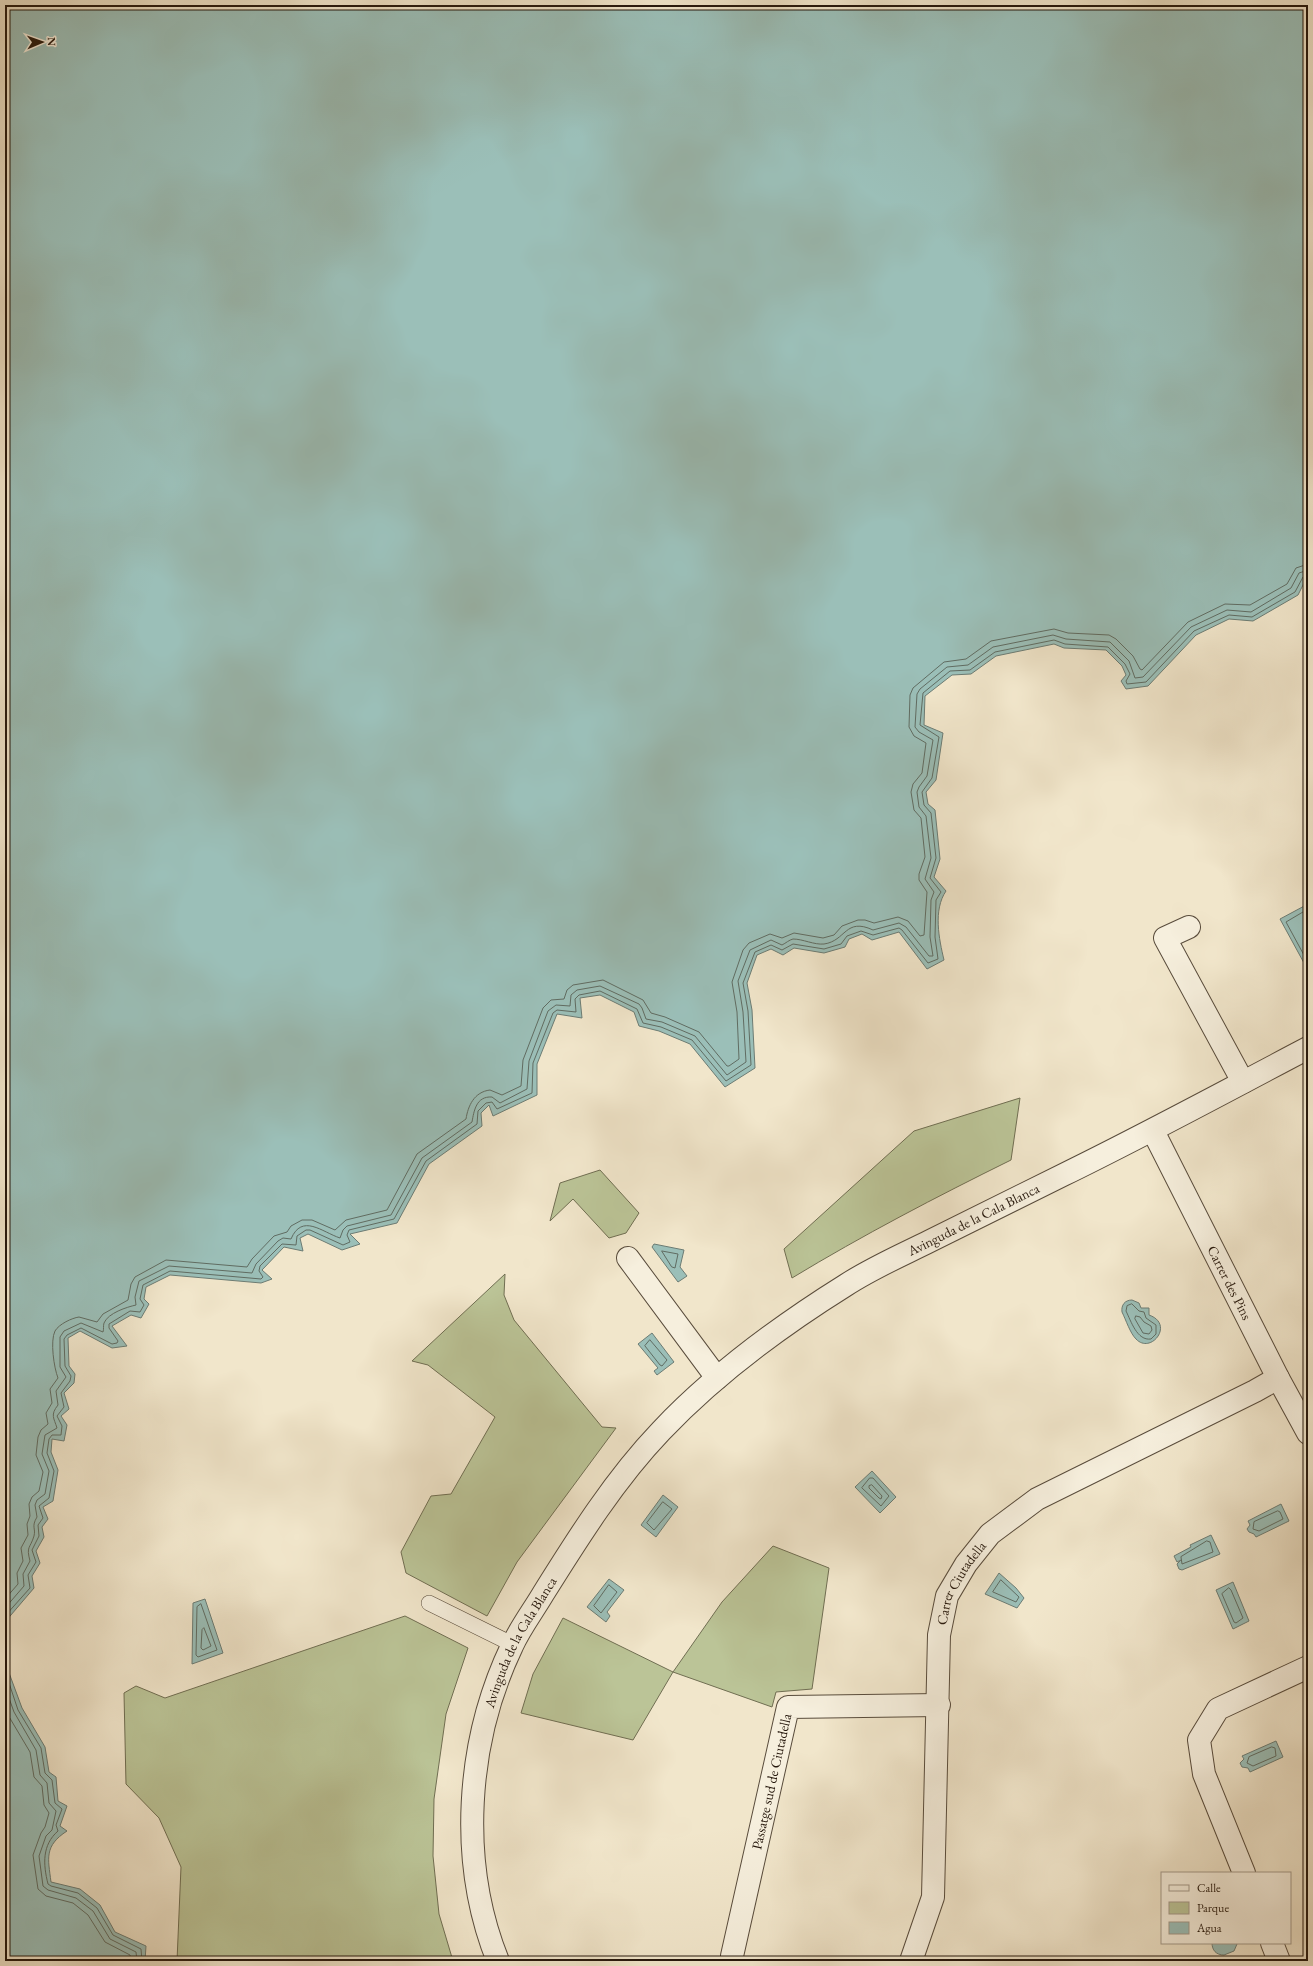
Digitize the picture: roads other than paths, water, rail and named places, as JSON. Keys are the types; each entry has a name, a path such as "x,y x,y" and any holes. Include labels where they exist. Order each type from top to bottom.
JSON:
{"street":[{"path":"1189,927 1165,938 1244,1082"},
{"name":"Avinguda de la Cala Blanca","path":"498,1961 480,1904 474,1861 473,1804 480,1751 492,1696 512,1644 567,1555 612,1491 661,1431 717,1378 780,1330 848,1284 1153,1131 1308,1048"},
{"name":"Carrer des Pins","path":"1153,1131 1278,1378 1308,1433"},
{"path":"628,1258 717,1378"},
{"name":"Carrer Ciutadella","path":"911,1961 932,1898 939,1705 939,1635 947,1596 966,1564 990,1534 1037,1499 1278,1378"},
{"path":"1244,1872 1204,1774 1199,1740 1218,1709 1308,1667"},
{"name":"Passatge sud de Ciutadella","path":"732,1956 788,1707 939,1705"},
{"path":"1272,1944 1280,1961"}],"lane":[{"path":"429,1603 512,1644"}],"water":[{"path":"5,5 1308,5 1308,575 1298,595 1253,621 1229,619 1196,635 1148,686 1126,689 1121,681 1126,675 1122,666 1106,650 1064,648 1054,644 996,656 971,674 952,675 925,696 924,725 943,733 936,780 926,792 928,804 935,810 940,859 934,877 946,891 942,899 938,916 940,943 944,960 927,969 899,932 872,940 862,934 849,939 845,947 824,953 794,948 783,955 771,949 757,955 747,983 752,1010 755,1068 725,1087 690,1044 659,1031 639,1026 634,1012 600,995 580,998 582,1018 557,1014 537,1064 537,1095 493,1116 489,1105 481,1113 482,1126 429,1164 397,1223 350,1234 360,1244 342,1250 308,1234 300,1238 303,1251 284,1247 262,1270 272,1279 261,1283 170,1275 146,1287 144,1299 149,1304 141,1318 131,1315 112,1326 127,1346 112,1348 80,1331 68,1338 69,1366 75,1374 74,1383 64,1393 69,1409 61,1416 67,1425 64,1441 52,1439 51,1452 58,1470 53,1501 43,1507 48,1519 42,1527 44,1537 36,1551 40,1563 32,1576 34,1588 5,1622"},
{"path":"1308,904 1308,924 1305,926 1308,931 1308,961 1304,963 1280,919"},
{"path":"654,1244 684,1250 680,1267 687,1276 678,1282 652,1247"},
{"path":"1132,1300 1139,1303 1141,1308 1149,1308 1149,1315 1157,1319 1160,1325 1160,1331 1154,1341 1142,1343 1136,1339 1130,1330 1122,1309 1125,1302"},
{"path":"652,1333 674,1362 657,1375 654,1371 658,1368 638,1344"},
{"path":"872,1471 896,1497 880,1513 855,1487"},
{"path":"663,1495 678,1507 656,1537 641,1525"},
{"path":"1281,1504 1289,1521 1256,1537 1254,1534 1249,1532 1247,1529 1250,1525 1248,1521"},
{"path":"1211,1535 1220,1554 1182,1570 1179,1569 1177,1564 1181,1560 1177,1562 1174,1556 1191,1547 1190,1545"},
{"path":"999,1573 1016,1588 1024,1598 1017,1608 985,1594"},
{"path":"609,1579 624,1590 607,1612 610,1616 606,1622 587,1607"},
{"path":"1233,1582 1249,1621 1233,1629 1216,1590"},
{"path":"205,1599 223,1653 192,1664 193,1603"},
{"path":"5,1662 22,1708 45,1747 49,1772 56,1777 58,1801 67,1806 60,1826 67,1831 54,1842 49,1853 51,1882 80,1889 100,1905 115,1932 146,1946 145,1961 5,1961"},
{"path":"1276,1741 1283,1757 1250,1772 1248,1768 1242,1767 1240,1763 1244,1759 1242,1756"},
{"path":"1212,1944 1237,1944 1234,1951 1224,1955 1215,1952"}]}
